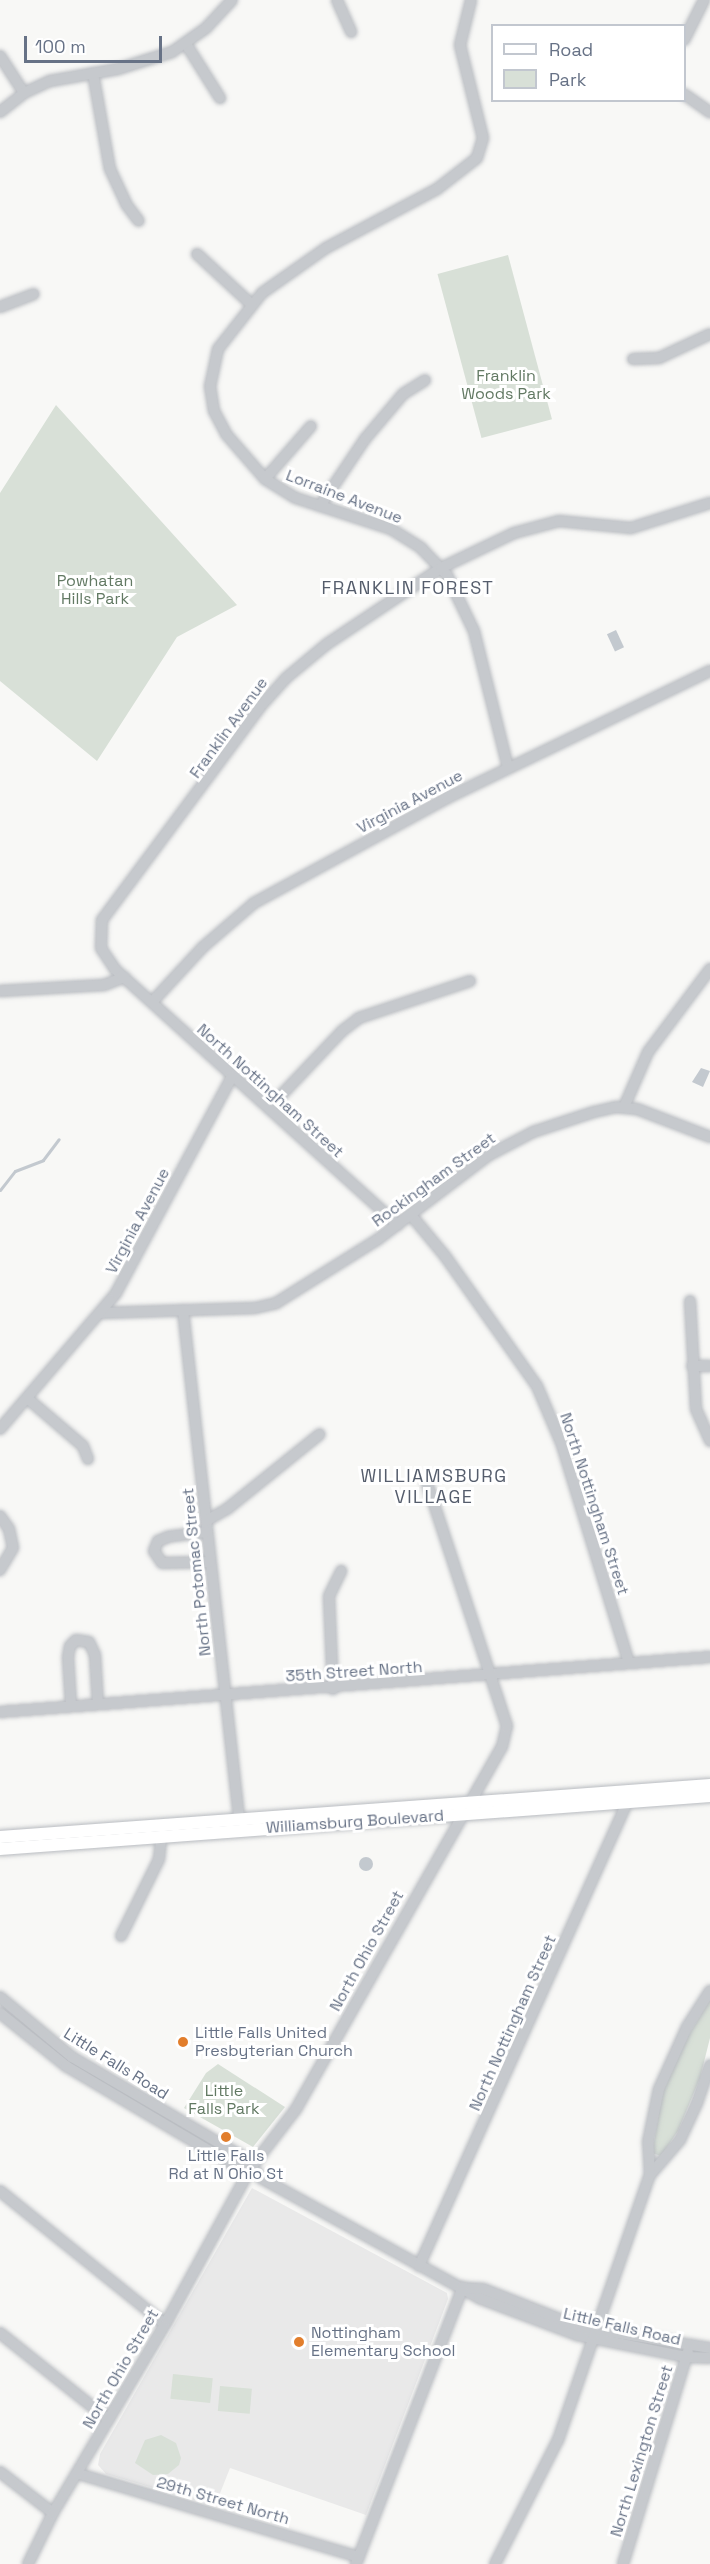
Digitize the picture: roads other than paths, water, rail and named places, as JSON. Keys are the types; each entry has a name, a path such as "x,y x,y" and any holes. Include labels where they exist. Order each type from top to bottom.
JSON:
{"main road":[{"name":"Williamsburg Boulevard","path":"240,1825 461,1815 710,1785"},
{"name":"Williamsburg Boulevard","path":"0,1837 162,1831 470,1802 630,1796 710,1796"},
{"name":"Williamsburg Boulevard","path":"0,1849 162,1831"}],"street":[{"path":"0,112 24,93 50,81 142,64 186,44 232,0"},
{"path":"337,0 351,32"},
{"name":"Lorraine Avenue","path":"471,0 460,45 483,144 471,165 437,189 285,273 250,304 218,349 210,386 214,411 226,434 265,479 296,498 391,529 421,548 441,568 453,584 474,631 508,767"},
{"path":"686,36 704,0"},
{"path":"186,44 220,98"},
{"path":"0,56 24,93"},
{"path":"93,73 110,169 126,204 139,221"},
{"path":"686,94 710,112"},
{"path":"198,254 250,304"},
{"path":"0,307 34,294"},
{"path":"633,359 659,358 710,334"},
{"path":"320,506 327,490 365,439 404,394 425,380"},
{"path":"265,479 311,426"},
{"name":"Franklin Avenue","path":"125,977 101,948 99,933 106,912 153,848 194,800 260,707 316,651 441,568 488,544 545,523 571,521 631,528 710,503"},
{"name":"Virginia Avenue","path":"153,1001 203,947 254,903 508,767 710,671"},
{"path":"624,1107 648,1052 710,969"},
{"path":"0,991 104,985 125,977"},
{"name":"North Nottingham Street","path":"125,977 232,1077 398,1225"},
{"path":"269,1108 342,1031 359,1018 470,981"},
{"name":"Virginia Avenue","path":"0,1429 120,1288 232,1077"},
{"name":"Rockingham Street","path":"101,1313 255,1308 293,1294 398,1225 509,1143 594,1112 624,1107 710,1137"},
{"name":"North Nottingham Street","path":"411,1215 445,1256 537,1386 562,1444 629,1662"},
{"path":"690,1301 696,1409 710,1441"},
{"name":"North Potomac Street","path":"183,1310 240,1825"},
{"path":"692,1366 710,1366"},
{"path":"27,1398 82,1446 88,1459"},
{"path":"210,1562 162,1563 154,1551 158,1541 206,1527 320,1434"},
{"name":"North Ohio Street","path":"28,2564 53,2513 79,2474 165,2324 250,2169 296,2109 461,1815 502,1747 507,1726 427,1483"},
{"path":"0,1516 9,1529 13,1548 0,1570"},
{"path":"333,1689 329,1596 341,1571"},
{"path":"71,1706 68,1657 69,1646 76,1640 89,1642 95,1655 98,1704"},
{"name":"35th Street North","path":"0,1712 333,1689 629,1662 710,1657"},
{"name":"North Nottingham Street","path":"419,2266 630,1796"},
{"path":"121,1936 159,1859 162,1831"},
{"path":"650,2175 648,2142 659,2089 687,2027 710,1991"},
{"name":"Little Falls Road","path":"0,1997 72,2057 243,2157 250,2169"},
{"name":"Little Falls Road","path":"0,2013 66,2066 237,2167 250,2169 419,2266 464,2288 483,2289 595,2334 710,2358"},
{"path":"495,2564 553,2453 650,2175 680,2140 698,2103 710,2065"},
{"path":"0,2191 165,2324"},
{"path":"358,2560 464,2288"},
{"path":"0,2333 109,2420"},
{"name":"Little Falls Road","path":"688,2352 710,2348"},
{"path":"688,2352 710,2366"},
{"name":"North Lexington Street","path":"623,2564 688,2352"},
{"path":"0,2472 53,2513"},
{"name":"29th Street North","path":"79,2474 358,2560"}],"waterway":[{"path":"0,1190 15,1171 43,1160 59,1139"}],"place":[{"name":"Little Falls United Presbyterian Church","path":"183,2042"},
{"name":"Little Falls Rd at N Ohio St","path":"226,2137"},
{"name":"Nottingham Elementary School","path":"299,2342"}],"district":[{"name":"FRANKLIN FOREST","path":"408,588"},
{"name":"WILLIAMSBURG VILLAGE","path":"434,1487"}],"park label":[{"name":"Franklin Woods Park","path":"506,385"},
{"name":"Powhatan Hills Park","path":"95,590"},
{"name":"Little Falls Park","path":"224,2100"}]}
